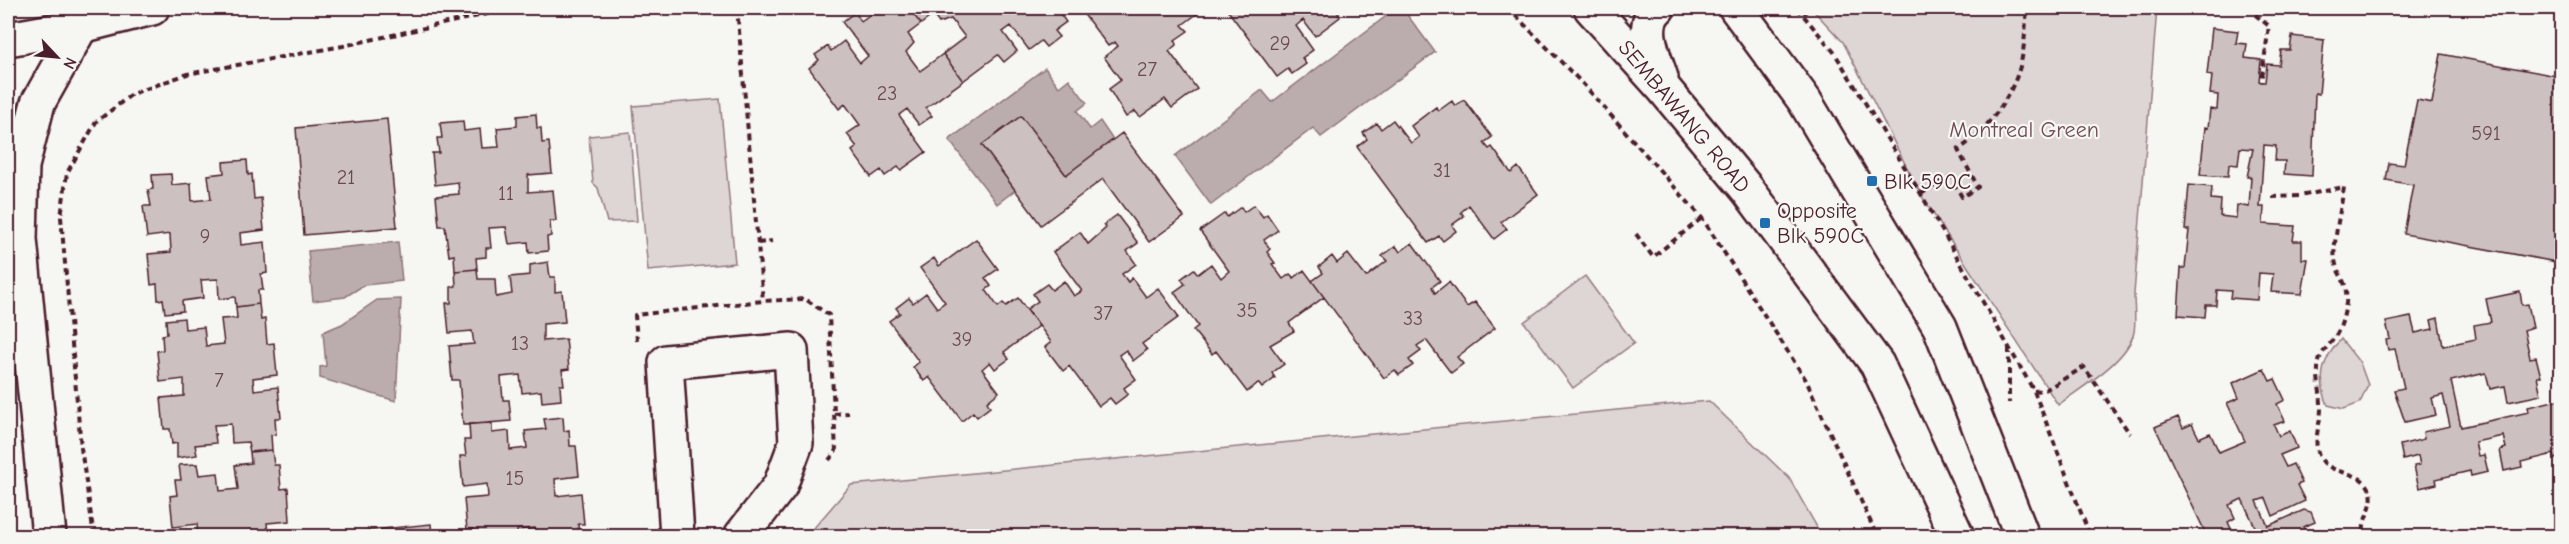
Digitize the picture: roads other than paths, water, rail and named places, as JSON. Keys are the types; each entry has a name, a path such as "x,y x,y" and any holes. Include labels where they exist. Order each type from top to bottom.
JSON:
{"main road":[{"path":"8,39 81,26 152,8"},
{"name":"SEMBAWANG ROAD","path":"1591,8 1664,89 1747,189 1877,364 1958,537"},
{"path":"1658,8 1654,11 1648,36 1664,89"},
{"path":"1736,8 1804,100 1940,327 2022,537"},
{"path":"48,537 20,239 22,166 38,104 81,26"},
{"path":"677,537 666,362 792,350 796,443 780,486 741,537"}],"place":[{"name":"Blk 590C","path":"1872,181"},
{"name":"Opposite Blk 590C","path":"1765,223"}],"park label":[{"name":"Montreal Green","path":"2024,129"}]}
